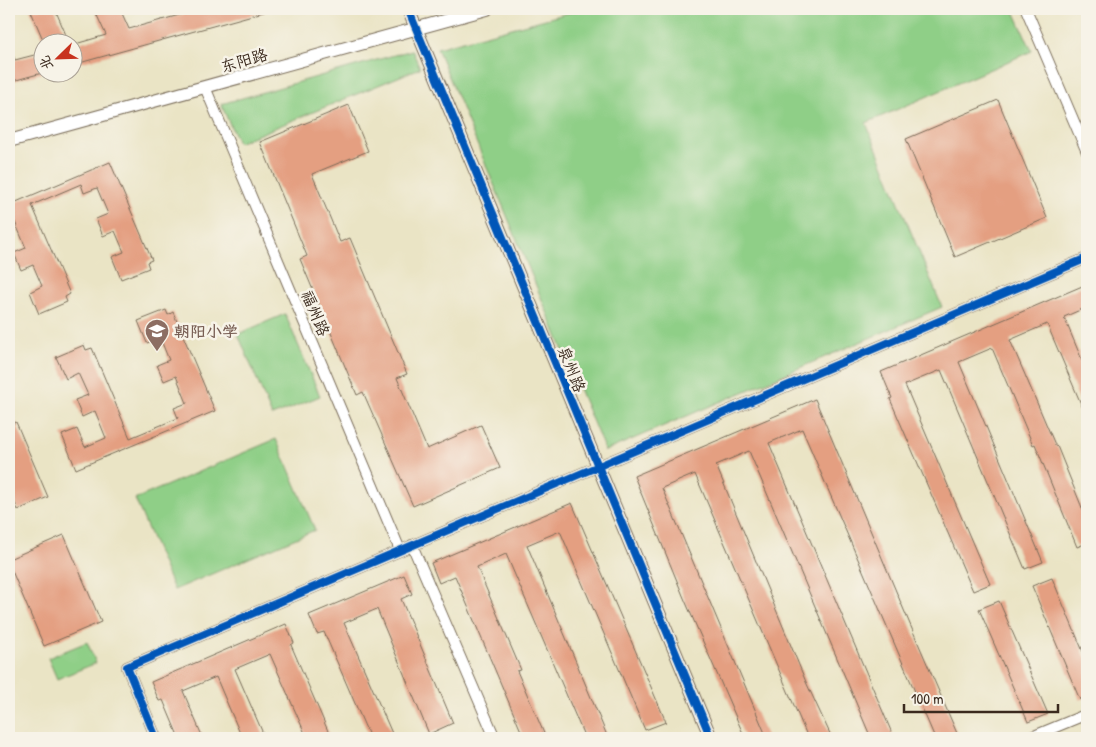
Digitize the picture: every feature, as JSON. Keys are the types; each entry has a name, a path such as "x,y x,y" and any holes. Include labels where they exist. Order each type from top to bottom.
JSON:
{"street":[{"name":"泉州路","path":"408,9 711,738"},
{"name":"东阳路","path":"9,141 487,9"},
{"path":"1026,9 1087,152"},
{"name":"福州路","path":"205,87 400,550"},
{"path":"156,738 126,667 1087,258"},
{"path":"412,545 495,738"},
{"path":"1029,738 1087,714"}],"green space":[{"path":"583,9 1013,9 1032,51 866,123 942,307 605,451 437,48"},
{"path":"412,50 420,68 238,143 221,104"},
{"path":"285,314 320,396 272,416 238,334"},
{"path":"276,439 315,530 174,590 135,499"},
{"path":"87,642 96,663 57,679 48,658"}],"building":[{"path":"30,9 55,9 65,32 40,32"},
{"path":"94,9 120,9 129,29 201,9 266,9 267,11 82,62 82,42 106,35"},
{"path":"9,45 15,60 32,56 32,76 9,82"},
{"path":"998,100 1047,218 955,257 906,139"},
{"path":"349,105 368,151 312,174 340,242 350,238 407,374 397,378 427,449 481,425 500,468 413,506 363,392 357,395 300,259 307,256 260,142"},
{"path":"110,162 152,260 147,262 149,268 121,279 112,257 124,252 115,231 103,236 96,219 108,214 97,188 84,193 81,184 32,205 70,294 65,297 67,302 39,314 30,292 42,286 33,265 21,270 14,253 26,248 15,222 9,224 9,205"},
{"path":"1087,284 1087,307 1064,317 1087,372 1087,418 1047,324 1010,340 1057,446 1087,520 1087,543 1077,547 1035,444 1033,445 992,348 959,362 1043,562 1025,569 941,370 905,385 990,584 973,591 890,399 892,398 881,372"},
{"path":"166,310 168,315 173,312 215,411 76,469 62,435 77,429 85,447 106,438 95,411 82,417 75,400 88,395 78,373 66,379 56,357 84,345 86,350 92,348 130,438 178,418 174,408 187,403 176,376 164,381 157,365 169,360 160,338 147,343 138,321"},
{"path":"815,399 959,738 935,738 802,429 769,443 894,738 871,738 749,451 716,465 806,682 832,738 808,738 695,474 662,488 767,738 745,738 684,598 634,476"},
{"path":"16,422 48,497 18,510 9,489 9,425"},
{"path":"572,503 666,722 645,730 560,531 527,545 608,738 585,738 506,554 477,567 521,670 517,671 546,738 524,738 455,576 439,583 431,563"},
{"path":"64,535 101,622 44,646 9,564 9,559"},
{"path":"404,575 412,594 401,599 453,723 429,734 377,609 344,623 394,738 370,738 324,632 317,634 309,615"},
{"path":"1052,578 1087,661 1087,696 1080,700 1032,586"},
{"path":"999,601 1048,714 1028,722 979,609"},
{"path":"286,624 294,643 291,645 331,738 307,738 270,654 235,669 265,738 242,738 216,677 183,691 203,738 179,738 163,700 159,701 151,682"}],"cycle path":[{"path":"408,9 711,738"},
{"path":"156,738 127,667 1087,258"}],"place":[{"name":"朝阳小学","path":"157,352"}]}
